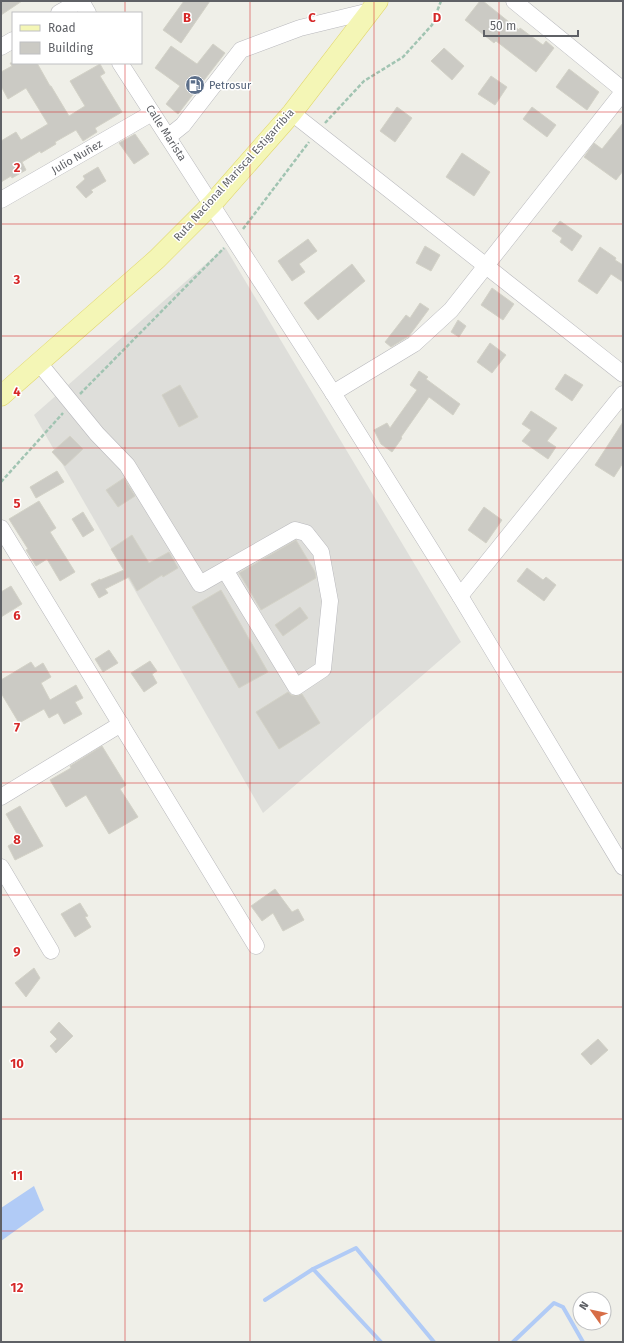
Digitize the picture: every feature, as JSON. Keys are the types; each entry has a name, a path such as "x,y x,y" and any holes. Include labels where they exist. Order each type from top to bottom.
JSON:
{"main road":[{"name":"Ruta Nacional Mariscal Estigarribia","path":"1,396 157,259 212,204 292,113 374,6"}],"street":[{"path":"61,12 80,1 87,12"},
{"path":"333,393 414,344 451,310 623,91 514,1"},
{"path":"168,137 183,125 241,50 300,28 374,6"},
{"path":"1,47 12,41"},
{"name":"Calle Marista","path":"121,64 333,393 460,596 623,867"},
{"name":"Julio Nuñez","path":"1,200 152,113"},
{"path":"292,113 623,374"},
{"path":"39,363 97,434 126,465 200,584 224,570 295,530 306,533 322,552 330,601 323,669 296,687 224,570"},
{"path":"460,596 623,394"},
{"path":"1,528 256,946"},
{"path":"1,796 121,724"},
{"path":"1,867 51,951"}],"path":[{"path":"1,482 72,403 234,238 316,132 364,81 403,57 432,25 440,1"}],"shaded area":[{"path":"225,247 461,642 263,813 34,415"}],"water":[{"path":"34,1186 44,1210 1,1241 1,1208"}],"building":[{"path":"1,1 22,1 1,15"},
{"path":"184,1 210,1 181,43 163,30"},
{"path":"480,1 483,1 519,30 520,28 543,45 546,41 554,48 536,72 496,41 494,43 465,20"},
{"path":"213,44 225,53 178,114 166,104 180,86 155,68 171,46 197,64"},
{"path":"444,48 464,66 452,80 431,61"},
{"path":"10,63 38,64 69,116 85,106 70,81 100,64 105,73 100,76 122,112 95,128 97,132 83,141 76,130 55,142 56,144 41,153 40,151 22,162 26,170 1,182 1,141 16,132 21,140 48,124 26,88 8,99 1,86 1,72 12,66"},
{"path":"569,69 599,92 587,110 556,87"},
{"path":"491,76 507,87 495,105 478,94"},
{"path":"397,107 412,118 395,142 380,131"},
{"path":"532,107 556,125 547,137 523,119"},
{"path":"623,123 623,171 616,180 584,157 594,143 602,149"},
{"path":"135,134 149,154 134,164 119,143"},
{"path":"462,153 490,172 474,196 446,177"},
{"path":"98,167 106,181 91,190 93,192 86,198 76,187 85,179 83,176"},
{"path":"560,221 582,236 572,251 560,242 562,238 552,231"},
{"path":"308,239 317,251 299,264 305,272 292,281 278,261"},
{"path":"425,246 440,255 431,271 416,263"},
{"path":"600,247 623,265 623,282 611,274 597,294 578,281"},
{"path":"352,264 365,281 318,320 304,303"},
{"path":"492,288 514,304 503,320 481,305"},
{"path":"420,303 429,309 409,336 391,347 385,342 406,315 410,318"},
{"path":"458,320 466,326 459,337 451,332"},
{"path":"490,343 506,355 492,373 477,362"},
{"path":"419,371 428,377 426,379 460,404 453,415 429,397 392,452 381,444 374,430 387,423 390,428 417,390 410,385"},
{"path":"565,374 583,385 572,401 555,389"},
{"path":"180,385 198,417 179,427 162,395"},
{"path":"531,411 557,428 547,441 556,447 548,459 522,441 531,430 522,424"},
{"path":"623,422 623,463 614,477 595,465"},
{"path":"70,436 83,449 65,466 52,452"},
{"path":"57,471 64,482 36,498 30,487"},
{"path":"124,478 135,496 118,507 106,490"},
{"path":"39,501 56,528 50,532 75,572 60,581 47,559 36,566 26,550 28,549 9,519"},
{"path":"484,507 502,520 486,543 468,530"},
{"path":"83,512 94,530 83,537 72,519"},
{"path":"132,535 149,563 169,552 178,568 163,577 162,575 137,591 129,577 105,589 108,593 99,598 91,584 124,570 111,549"},
{"path":"296,540 315,572 316,578 261,610 239,573"},
{"path":"527,568 543,580 546,577 556,585 544,601 517,581"},
{"path":"11,586 22,604 1,617 1,592"},
{"path":"221,590 268,672 239,688 192,607"},
{"path":"300,607 308,618 283,636 275,625"},
{"path":"109,650 118,663 103,672 95,659"},
{"path":"150,661 157,671 152,674 157,683 144,692 131,673"},
{"path":"31,662 35,668 43,663 51,677 41,683 50,700 76,685 83,698 75,702 82,714 64,724 58,713 49,718 44,709 19,723 1,693 1,680"},
{"path":"288,692 291,695 296,696 302,694 320,723 279,749 256,712"},
{"path":"102,746 126,785 120,789 138,817 109,834 86,795 66,807 50,780 71,768 70,766"},
{"path":"20,806 43,846 15,860 8,846 20,839 6,814"},
{"path":"275,889 292,912 298,909 304,920 283,931 273,913 262,921 251,906"},
{"path":"80,903 88,916 85,917 91,927 75,937 61,914"},
{"path":"34,968 40,978 26,997 15,983"},
{"path":"59,1022 73,1036 56,1053 50,1046 57,1039 50,1032"},
{"path":"598,1039 608,1050 591,1065 581,1054"}],"waterway":[{"path":"265,1300 313,1269 356,1248 434,1342"},
{"path":"313,1269 381,1342"},
{"path":"513,1342 554,1303 563,1307 583,1342"}],"place":[{"name":"Petrosur","path":"195,85"}]}
